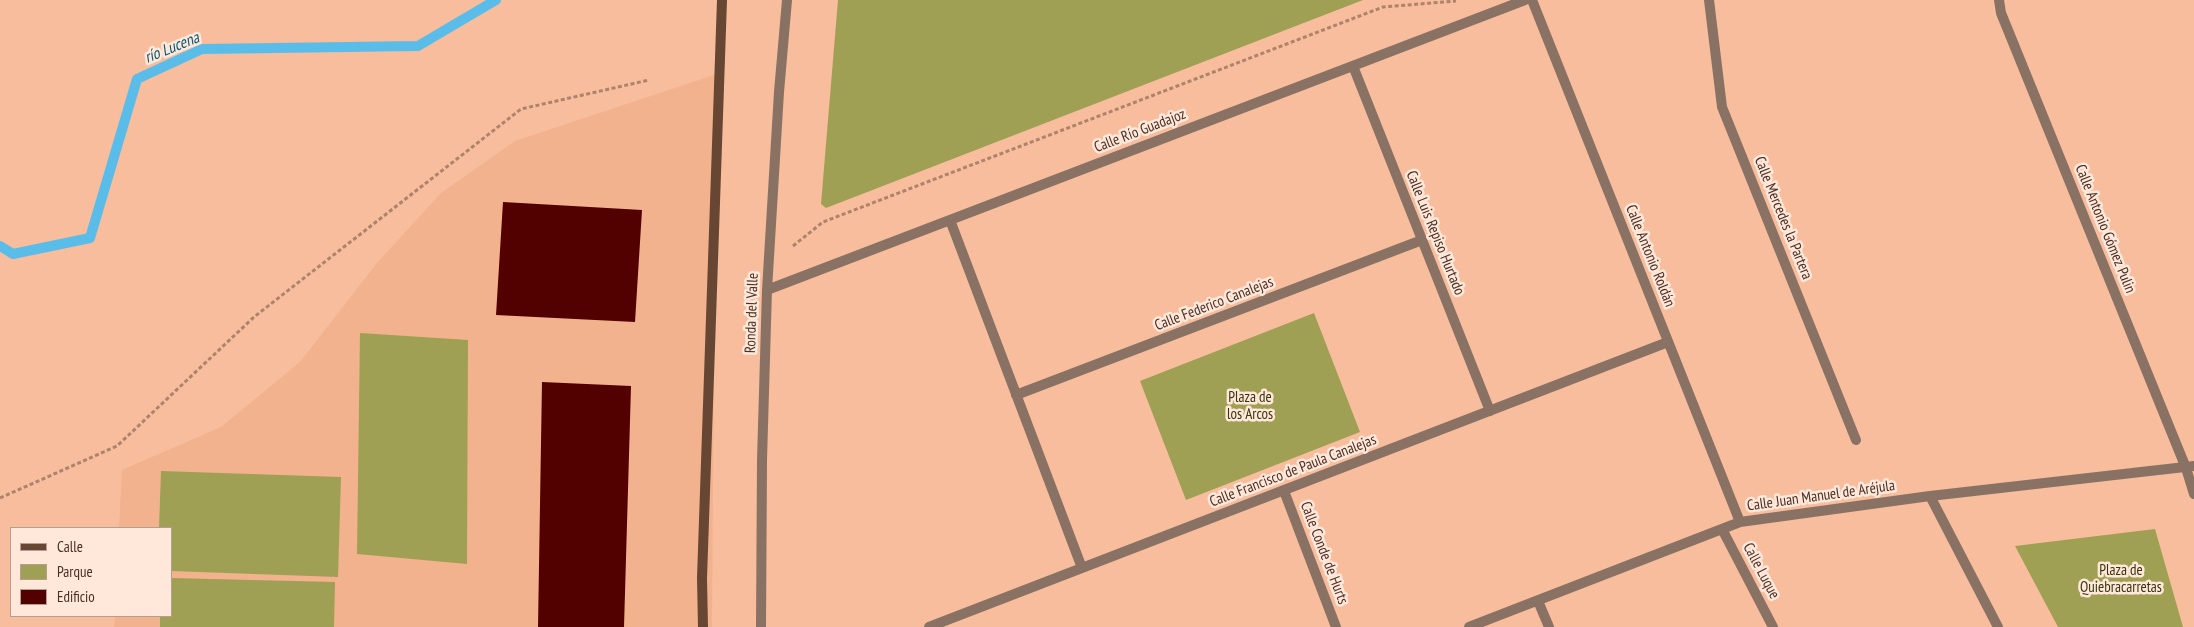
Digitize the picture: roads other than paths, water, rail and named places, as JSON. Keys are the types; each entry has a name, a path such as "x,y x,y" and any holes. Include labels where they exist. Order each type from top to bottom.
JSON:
{"street":[{"path":"703,627 702,578 722,0"},
{"name":"Ronda del Valle","path":"761,627 762,460 767,290 779,92 787,0"},
{"name":"Calle Río Guadajoz","path":"767,290 1525,0"},
{"name":"Calle Antonio Roldán","path":"1532,0 1740,522"},
{"name":"Calle Mercedes la Partera","path":"1709,0 1722,108 1856,440"},
{"name":"Calle Antonio Gómez Pulin","path":"1999,0 2001,13 2190,467"},
{"name":"Calle Luis Repiso Hurtado","path":"1352,66 1490,411"},
{"path":"950,220 1082,568"},
{"name":"Calle Federico Canalejas","path":"1016,395 1422,240"},
{"name":"Calle Francisco de Paula Canalejas","path":"929,627 1668,342"},
{"path":"2190,467 2194,494"},
{"name":"Calle Juan Manuel de Aréjula","path":"1469,627 1740,522 1930,496 2190,467"},
{"name":"Calle Conde de Hurts","path":"1284,491 1336,627"},
{"path":"1930,496 1998,627"},
{"name":"Calle Luque","path":"1722,529 1773,627"},
{"path":"1538,600 1550,627"}],"waterway":[{"name":"río Lucena","path":"0,246 13,254 90,238 137,79 202,49 418,46 496,0"}],"park label":[{"name":"Plaza de los Arcos","path":"1250,406"},
{"name":"Plaza de Quiebracarretas","path":"2121,580"}]}
